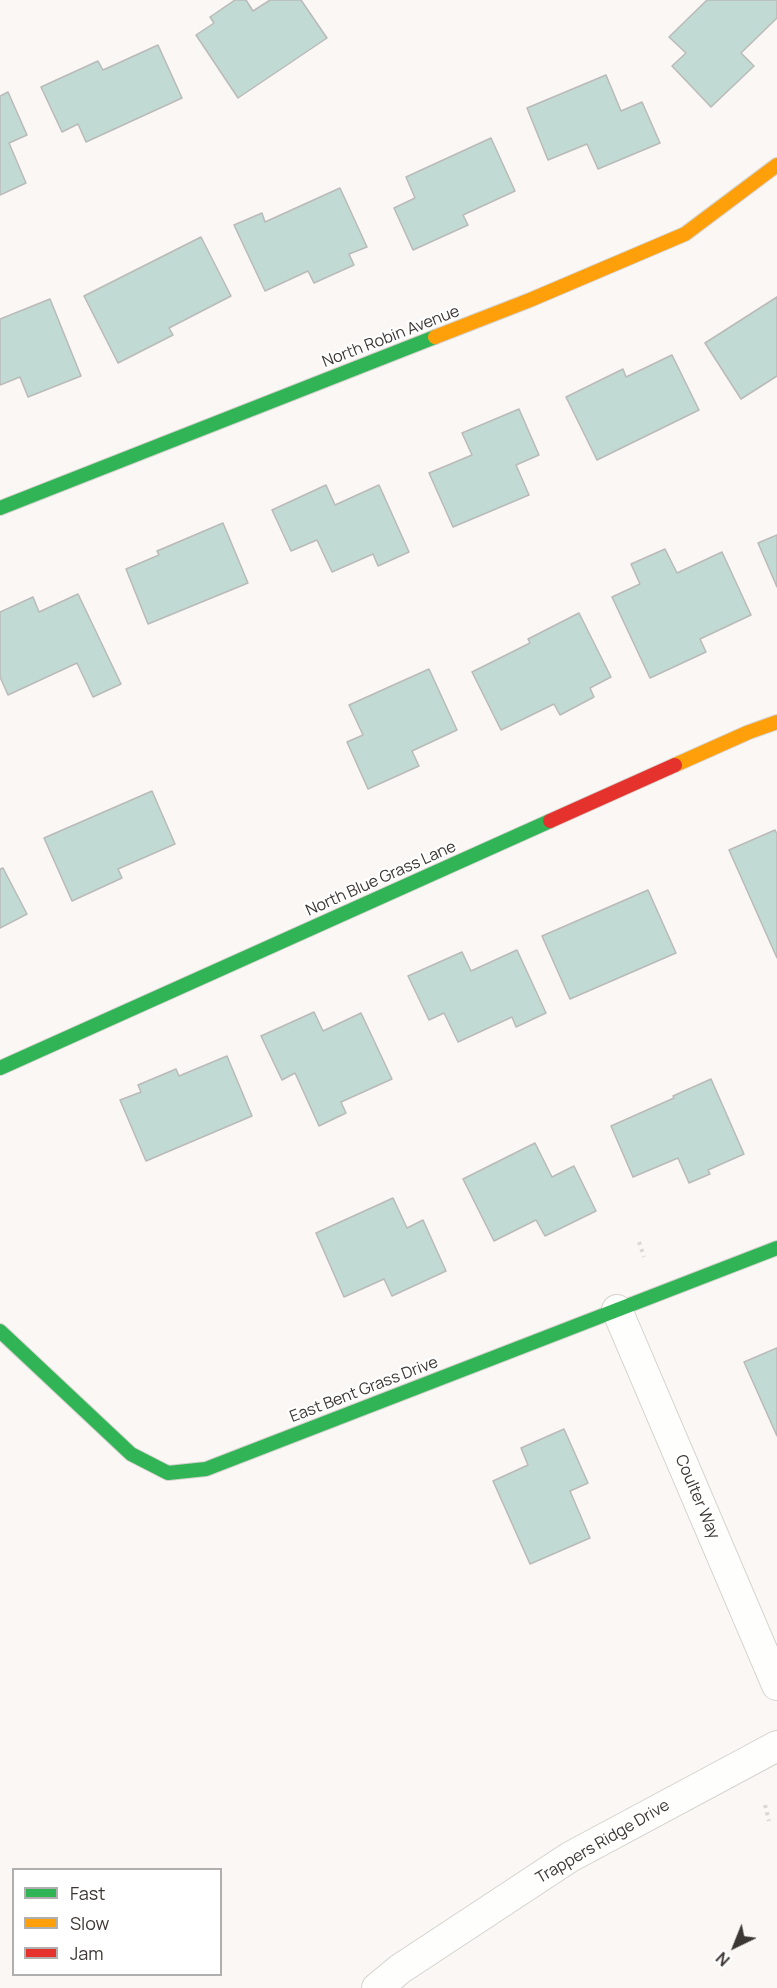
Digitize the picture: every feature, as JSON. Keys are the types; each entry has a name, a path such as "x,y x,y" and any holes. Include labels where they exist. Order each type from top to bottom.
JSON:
{"street":[{"name":"North Robin Avenue","path":"0,508 530,300 685,234 777,165"},
{"name":"North Blue Grass Lane","path":"0,1068 750,732 777,722"},
{"name":"East Bent Grass Drive","path":"0,1331 131,1454 168,1473 206,1469 777,1248"},
{"name":"Coulter Way","path":"617,1310 777,1685"},
{"name":"Trappers Ridge Drive","path":"377,1988 400,1969 570,1857 777,1746"}],"path":[{"path":"639,1242 644,1257"},
{"path":"765,1805 769,1821"}],"building":[{"path":"235,0 246,0 253,11 270,0 301,0 327,38 238,98 196,35 214,23 210,17"},
{"path":"707,0 777,0 777,18 741,53 754,66 711,107 672,66 686,53 669,37"},
{"path":"158,45 182,98 86,142 78,124 62,132 41,87 98,61 103,70"},
{"path":"606,75 621,111 642,102 660,143 598,169 587,144 548,160 527,108"},
{"path":"8,92 27,135 9,143 26,183 0,195 0,96"},
{"path":"491,138 515,191 463,215 468,225 413,250 394,208 415,198 406,177"},
{"path":"340,188 367,247 349,254 354,265 314,283 308,271 265,291 234,225 262,213 265,222"},
{"path":"201,237 231,296 169,328 173,335 118,363 84,296"},
{"path":"777,297 777,376 741,399 705,343"},
{"path":"50,299 81,376 28,397 20,377 0,385 0,319"},
{"path":"672,355 699,410 597,460 566,397 623,369 626,377"},
{"path":"519,409 539,455 516,465 529,495 453,527 429,473 472,455 462,433"},
{"path":"326,485 335,505 379,485 409,552 378,566 373,554 332,572 317,540 291,551 272,510"},
{"path":"223,523 248,583 148,624 126,569 159,555 157,551"},
{"path":"777,535 777,587 758,543"},
{"path":"665,549 677,573 722,552 751,615 700,639 706,652 650,678 612,597 640,584 631,564"},
{"path":"78,594 121,684 93,697 77,663 8,695 0,677 0,612 33,597 39,612"},
{"path":"579,613 611,677 590,688 594,697 560,715 554,704 501,730 472,672 530,643 528,639"},
{"path":"429,669 457,730 412,751 419,766 368,789 347,742 363,735 349,705"},
{"path":"152,791 175,844 118,869 122,878 72,901 44,838"},
{"path":"775,830 777,834 777,958 729,850"},
{"path":"3,868 27,914 0,928 0,869"},
{"path":"648,890 676,953 570,999 542,936"},
{"path":"517,950 546,1013 516,1027 512,1017 458,1042 444,1013 429,1020 408,976 462,952 471,971"},
{"path":"314,1012 323,1031 361,1013 392,1079 341,1102 346,1113 319,1126 295,1073 282,1080 261,1036"},
{"path":"227,1056 252,1116 146,1161 120,1100 141,1092 138,1085 176,1069 179,1076"},
{"path":"711,1079 744,1154 708,1170 710,1174 689,1183 678,1158 633,1177 611,1126"},
{"path":"535,1143 552,1177 574,1166 596,1211 545,1236 536,1220 494,1241 463,1179"},
{"path":"393,1198 407,1228 423,1220 446,1271 392,1296 384,1279 344,1297 316,1233"},
{"path":"777,1348 777,1436 744,1362"},
{"path":"564,1429 588,1483 570,1491 590,1538 530,1564 493,1481 528,1465 521,1448"}],"traffic: fast":[{"path":"0,508 435,337"},
{"path":"0,1068 550,821"},
{"path":"0,1331 131,1454 168,1473 206,1469 777,1248"}],"traffic: slow":[{"path":"435,337 530,300 685,234 777,165"},
{"path":"675,765 777,722"}],"traffic: jam":[{"path":"550,821 675,765"}]}
